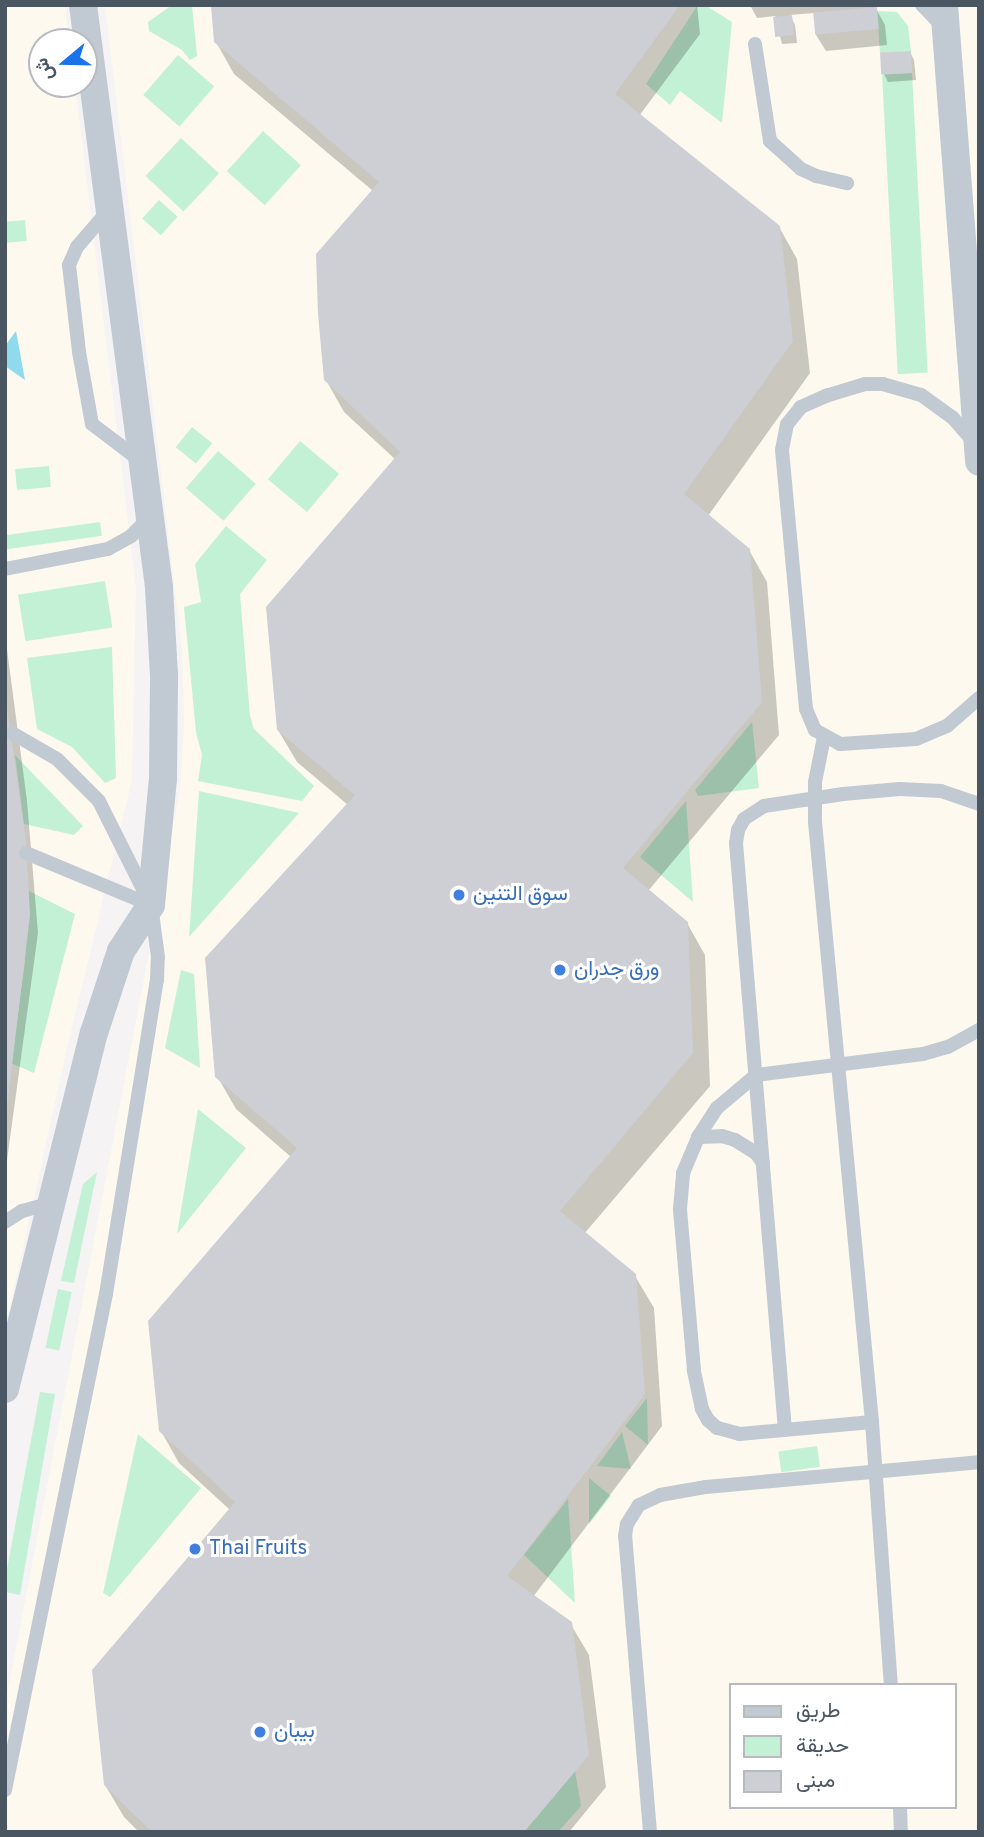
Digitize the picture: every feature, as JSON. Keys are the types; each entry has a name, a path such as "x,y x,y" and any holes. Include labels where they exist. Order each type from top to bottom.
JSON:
{"street":[{"path":"5,1389 49,1204 113,972 127,942 151,905 163,779 163,630 143,462 107,212 83,5"},
{"path":"945,18 978,455"}],"lane":[{"path":"922,5 945,18"},
{"path":"755,44 771,141 801,169 816,176 847,183"},
{"path":"107,212 77,247 69,265 79,352 92,425 143,462"},
{"path":"978,455 953,418 921,395 883,384 865,384 835,392 801,407 793,415 783,437 809,720 824,737 841,744 895,743 916,739 947,726 979,698"},
{"path":"5,569 108,549 131,536 150,516"},
{"path":"5,1790 106,1294 157,980 157,940 151,905 99,801 57,759 7,734"},
{"path":"824,737 815,797 872,1422 891,1683"},
{"path":"785,1430 736,843 738,830 744,819 764,806 815,797 900,789 941,790 979,804"},
{"path":"26,853 151,905"},
{"path":"872,1422 728,1433 708,1420 702,1409 694,1370 680,1209 683,1173 698,1137 730,1093 756,1075 923,1054 948,1047 979,1030"},
{"path":"698,1137 722,1136 735,1140 755,1153 763,1163"},
{"path":"5,1222 22,1211 49,1204"},
{"path":"650,1832 625,1536 627,1524 639,1505 660,1494 786,1479 979,1462"},
{"path":"900,1809 901,1832"}],"shaded area":[{"path":"5,5 65,5 67,28 28,28 28,98 77,98 136,588 132,780 67,1048 5,1330"},
{"path":"105,5 979,5 979,1832 5,1832 5,1706 180,790 184,723 182,650"}],"green space":[{"path":"172,5 192,5 197,56 190,60 182,50 149,31 148,22"},
{"path":"698,5 705,5 732,22 722,123 680,91 670,105 646,84"},
{"path":"877,11 897,12 908,26 911,51 880,53"},
{"path":"178,55 214,86 179,126 143,95"},
{"path":"912,73 928,373 898,374 882,75"},
{"path":"263,131 301,165 265,205 227,171"},
{"path":"181,138 219,173 184,211 146,176"},
{"path":"159,200 178,217 161,235 142,219"},
{"path":"25,220 27,241 7,243 5,222"},
{"path":"192,427 212,443 196,464 176,447"},
{"path":"300,441 339,474 307,512 268,479"},
{"path":"218,451 256,484 224,521 186,488"},
{"path":"49,466 51,487 17,490 15,469"},
{"path":"100,522 102,536 7,549 5,535"},
{"path":"226,526 267,560 240,594 250,716 254,729 314,786 302,801 198,781 202,755 196,732 184,607 201,602 195,564"},
{"path":"105,581 112,627 25,641 18,595"},
{"path":"112,647 116,778 105,783 72,747 37,729 27,658"},
{"path":"752,722 759,788 698,796 695,790"},
{"path":"15,755 83,826 74,835 24,824"},
{"path":"199,791 299,813 189,937"},
{"path":"686,801 693,902 640,857"},
{"path":"29,891 75,914 34,1073 11,1063 25,962"},
{"path":"181,970 194,974 200,1068 165,1048"},
{"path":"198,1109 246,1148 177,1234"},
{"path":"97,1172 74,1283 61,1281 83,1184"},
{"path":"58,1289 72,1292 59,1351 46,1348"},
{"path":"40,1392 55,1394 20,1595 5,1592 5,1580"},
{"path":"647,1398 648,1445 625,1426"},
{"path":"622,1432 631,1469 597,1466"},
{"path":"138,1434 201,1488 110,1597 103,1593"},
{"path":"817,1446 820,1467 781,1472 778,1451"},
{"path":"589,1478 611,1496 589,1524"},
{"path":"568,1499 575,1603 524,1555"},
{"path":"575,1771 581,1806 558,1832 524,1832"}],"water":[{"path":"16,331 25,380 5,366 5,346"}],"building":[{"name":"سوق التنين","path":"211,5 680,5 615,94 780,226 793,341 684,494 750,549 762,702 623,868 688,922 693,1053 560,1211 636,1274 645,1394 507,1576 572,1622 589,1755 524,1832 152,1832 104,1785 92,1670 235,1502 159,1431 148,1321 297,1148 215,1077 205,958 355,795 277,730 266,607 400,452 324,380 318,314 316,254 379,182 214,42"},
{"path":"877,7 879,29 815,34 813,13"},
{"path":"792,15 794,35 775,37 773,17"},
{"path":"911,51 912,73 881,75 880,53"},
{"path":"5,694 26,841 30,915 7,1107"}],"place":[{"name":"سوق التنين","path":"459,895"},
{"name":"ورق جدران","path":"560,970"},
{"name":"Thai Fruits","path":"195,1549"},
{"name":"بيبان","path":"260,1732"}]}
